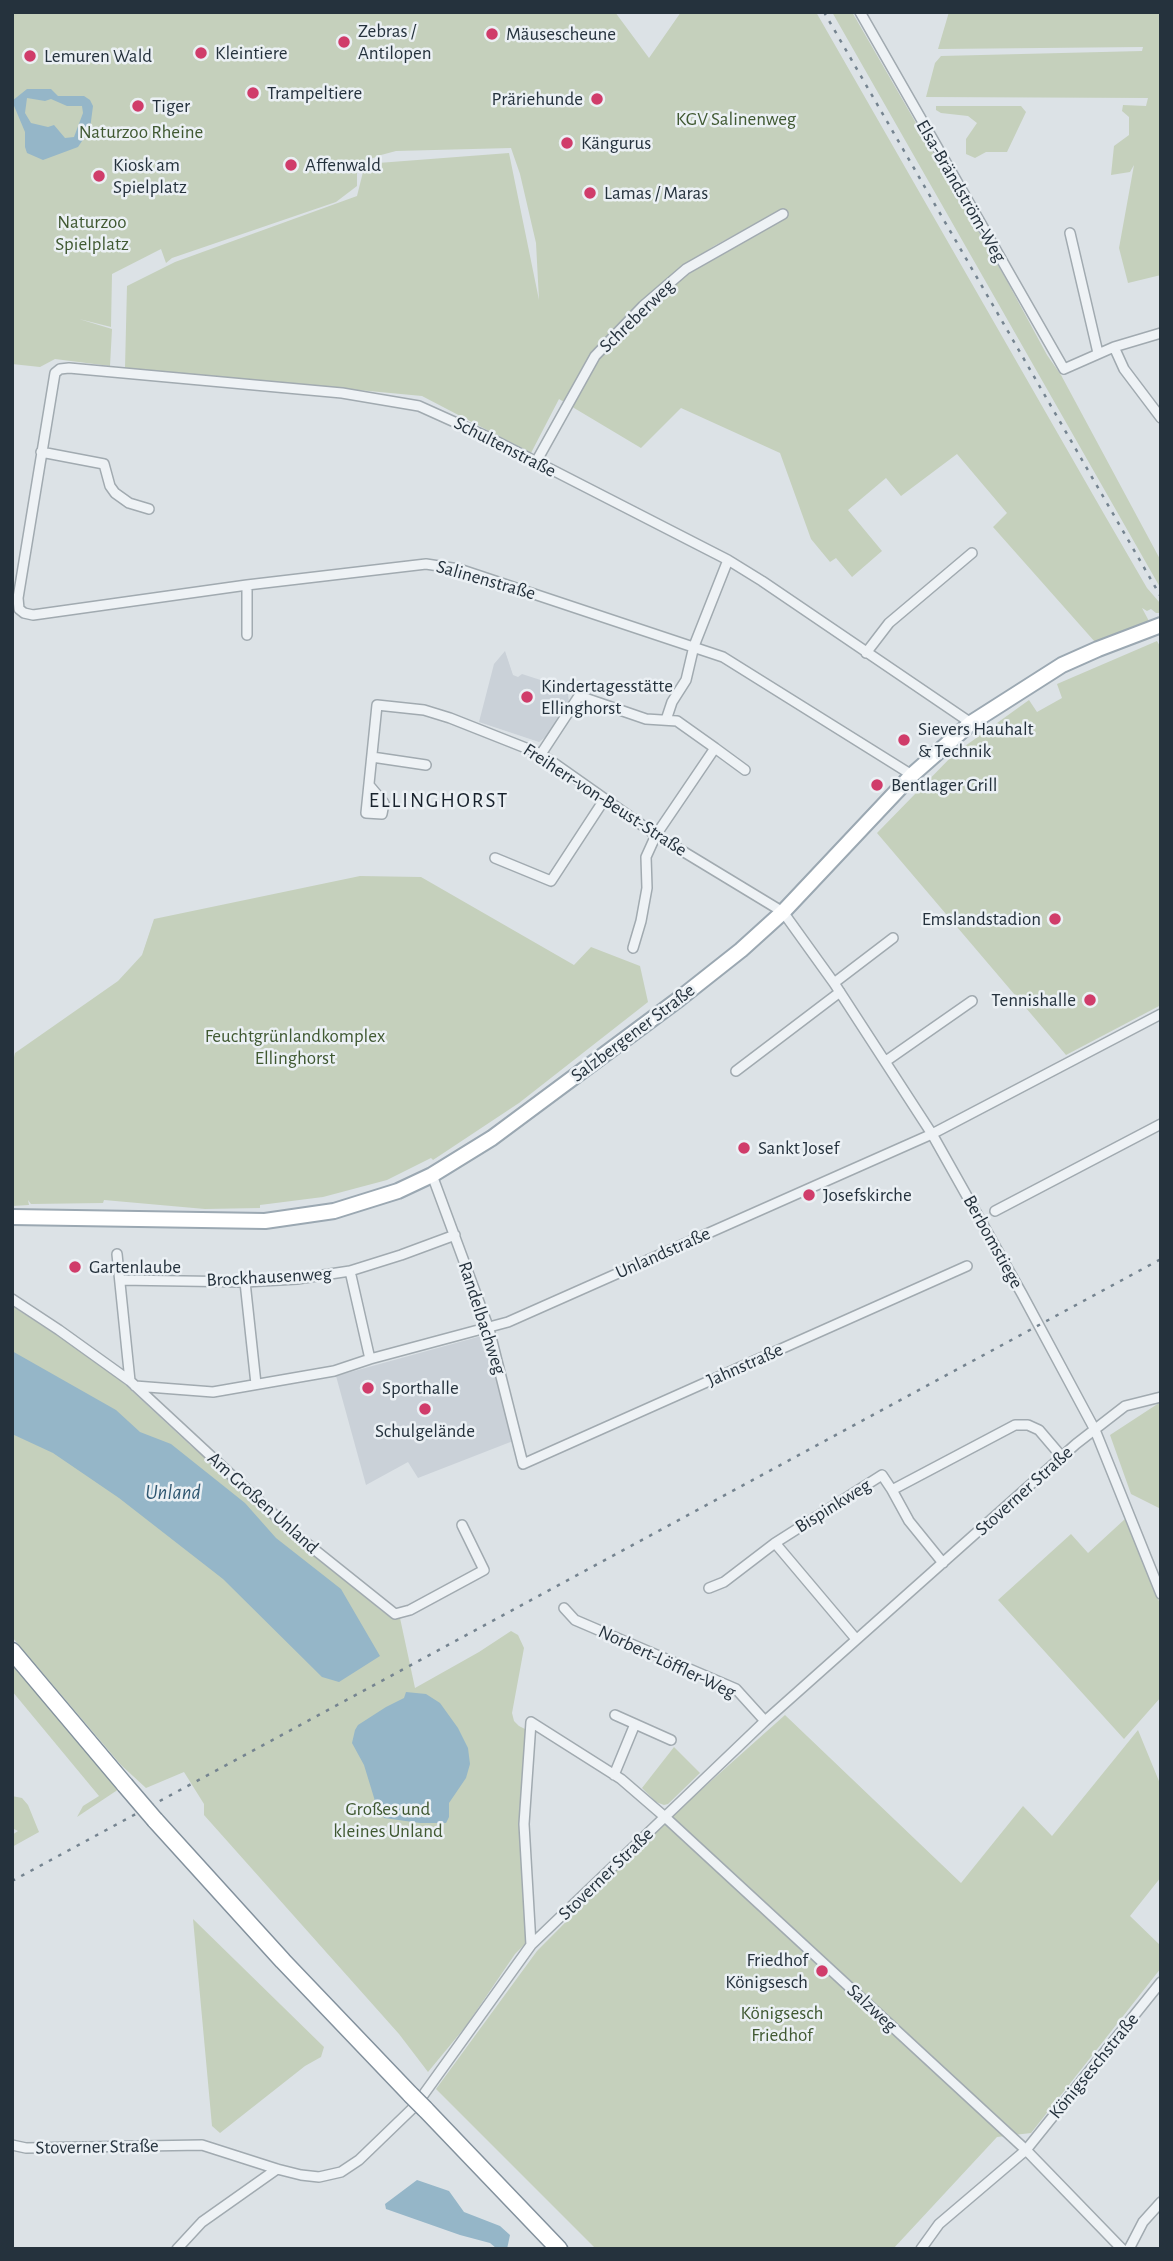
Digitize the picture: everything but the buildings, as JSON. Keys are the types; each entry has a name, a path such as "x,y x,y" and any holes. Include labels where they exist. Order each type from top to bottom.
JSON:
{"highway":[{"path":"12,1651 155,1820 283,1961 559,2249"}],"main road":[{"name":"Salzbergener Straße","path":"12,1217 265,1222 334,1211 398,1191 432,1175 492,1138 741,950 783,912 912,775 971,723 1062,665 1161,625"}],"street":[{"name":"Elsa-Brändström-Weg","path":"860,12 1064,369 1098,353"},
{"name":"Schreberweg","path":"536,462 595,356 643,306 685,269 783,214"},
{"path":"1070,233 1098,353 1161,333"},
{"path":"1114,347 1124,369 1161,418"},
{"name":"Schultenstraße","path":"21,611 18,598 41,452 53,378 60,369 342,393 419,406 443,415 727,560 971,723"},
{"path":"41,452 104,464 110,486 115,493 129,503 149,509"},
{"path":"866,653 889,623 972,553"},
{"path":"667,720 672,702 686,680 694,646 727,560"},
{"name":"Salinenstraße","path":"21,611 33,615 247,585 426,564 459,569 723,657 912,775"},
{"path":"247,585 247,635"},
{"path":"541,754 579,696 646,719 677,721 745,770"},
{"name":"Freiherr-von-Beust-Straße","path":"372,757 377,705 424,710 450,718 541,754 656,835 783,912"},
{"path":"633,948 648,888 646,857 656,835 716,748"},
{"path":"369,785 372,757 426,765"},
{"path":"495,858 551,881 604,800"},
{"name":"Berbomstiege","path":"783,912 886,1061 932,1134 1095,1430 1161,1594"},
{"path":"736,1071 837,988 892,938"},
{"path":"886,1061 972,1001"},
{"name":"Unlandstraße","path":"132,1384 213,1392 334,1371 370,1359 489,1329 932,1134 1161,1014"},
{"path":"995,1211 1161,1124"},
{"name":"Randelbachweg","path":"432,1175 489,1329 523,1464"},
{"name":"Brockhausenweg","path":"120,1280 245,1282 297,1279 351,1271 454,1235"},
{"path":"117,1254 132,1384"},
{"name":"Jahnstraße","path":"523,1464 967,1266"},
{"path":"351,1271 370,1359"},
{"path":"245,1282 256,1384"},
{"name":"Am Großen Unland","path":"12,1300 59,1330 132,1384 295,1534 395,1615 410,1610 484,1570 462,1525"},
{"name":"Stoverner Straße","path":"12,2145 26,2148 202,2145 277,2169 320,2177 341,2172 359,2160 416,2105 531,1945 765,1721 1062,1457 1125,1406 1161,1396"},
{"name":"Bispinkweg","path":"709,1588 724,1582 775,1543 882,1475 892,1490 1015,1425 1028,1425 1039,1430 1062,1457"},
{"path":"892,1490 909,1521 943,1563"},
{"path":"775,1543 856,1639"},
{"name":"Norbert-Löffler-Weg","path":"564,1608 575,1620 736,1689 765,1721"},
{"path":"615,1715 671,1740"},
{"name":"Salzweg","path":"531,1945 524,1824 531,1722 614,1774 665,1817 1026,2150 1122,2249"},
{"path":"614,1774 635,1724"},
{"name":"Königseschstraße","path":"921,2249 939,2224 1026,2150 1161,1982"},
{"path":"177,2249 202,2222 277,2169"},
{"path":"1129,2249 1143,2222 1161,2202"}],"shaded area":[{"name":"Kindertagesstätte Ellinghorst","path":"505,651 513,675 518,677 522,674 559,686 568,694 567,708 547,736 539,742 479,722 494,664"},
{"name":"Schulgelände","path":"485,1335 513,1441 418,1478 408,1462 366,1485 336,1376"}],"green space":[{"path":"12,12 615,12 649,58 681,12 816,12 1147,588 1160,603 1161,613 1142,608 1150,623 1095,642 993,527 1007,513 957,454 901,496 886,478 848,510 882,551 852,577 836,558 830,562 811,539 780,453 681,408 641,448 559,399 531,453 422,396 125,368 127,286 175,262 357,196 365,164 509,153 539,300 536,243 511,148 396,151 381,155 363,162 357,169 357,186 336,202 172,258 166,263 161,249 112,274 111,327 79,319 112,329 110,366 55,359 40,367 12,364","holes":["781,210 788,215 638,304 681,268 714,246"]},
{"path":"832,12 852,12 1047,355 1061,375 1161,561 1161,589"},
{"path":"949,12 1161,12 1161,275 1128,283 1119,248 1134,165 1130,172 1111,175 1114,146 1129,135 1129,117 1122,111 1123,105 1146,106 1148,98 926,97 935,63 941,56 1142,51 1143,47 938,49"},
{"path":"936,106 1021,106 1026,112 1007,152 986,152 975,158 966,154 966,139 977,123 968,116 941,113 936,110"},
{"name":"Emslandstadion","path":"1157,641 1161,648 1161,1005 1066,1055 877,833 954,754 1029,700 1037,712 1062,698 1057,684"},
{"name":"Feuchtgrünlandkomplex Ellinghorst","path":"360,876 421,877 574,965 591,947 640,966 648,1002 519,1103 433,1160 431,1158 387,1180 323,1197 260,1205 260,1208 205,1209 104,1200 103,1203 31,1204 28,1200 29,1205 12,1206 12,1066 15,1053 118,981 142,955 154,919"},
{"name":"Großes und kleines Unland","path":"12,1306 97,1361 378,1608 389,1616 400,1618 415,1688 511,1631 518,1635 524,1648 512,1713 514,1721 529,1731 525,1755 531,1938 515,1954 466,2026 428,2072 399,2034 204,1815 204,1804 184,1772 146,1788 121,1765 12,1637"},
{"path":"1159,1403 1161,1509 1131,1494 1110,1435"},
{"path":"1125,1519 1161,1606 1161,1697 1124,1739 998,1600 1071,1534 1088,1553"},
{"path":"12,1658 119,1789 77,1817 83,1806 99,1796 12,1691"},
{"name":"Königsesch Friedhof","path":"785,1715 961,1883 1023,1806 1052,1836 1138,1730 1161,1786 1161,1877 1130,1916 1161,1946 1161,1968 1031,2133 997,2137 893,2249 596,2249 436,2089 537,1951 664,1823"},
{"path":"674,1747 700,1773 664,1805 656,1802 642,1788"},
{"path":"12,1796 22,1798 28,1805 39,1832 12,1847 12,1835 18,1831 12,1828"},
{"path":"193,1919 324,2047 321,2057 305,2066 220,2133 212,2126"}],"water":[{"path":"27,89 51,89 58,96 84,96 93,106 90,129 78,147 43,160 27,153 25,132 12,101","holes":["27,98 45,101 51,99 67,106 82,106 83,113 74,137 65,138 54,125 48,127 31,123 25,113"]},
{"name":"Unland","path":"12,1351 116,1410 140,1432 171,1444 245,1503 276,1538 341,1589 380,1656 339,1682 322,1677 223,1579 119,1498 53,1453 12,1434"},
{"path":"406,1692 426,1694 440,1703 468,1748 470,1764 466,1778 449,1803 446,1823 384,1818 375,1801 364,1765 352,1743 358,1725 404,1698"},
{"path":"417,2180 449,2191 464,2212 500,2226 510,2235 507,2249 496,2248 490,2243 386,2209 385,2204"}],"railway":[{"path":"824,12 1161,597"},
{"path":"12,1881 1161,1259"}],"place":[{"name":"Mäusescheune","path":"492,34"},
{"name":"Zebras / Antilopen","path":"344,42"},
{"name":"Kleintiere","path":"201,53"},
{"name":"Lemuren Wald","path":"30,56"},
{"name":"Trampeltiere","path":"253,93"},
{"name":"Präriehunde","path":"597,99"},
{"name":"Tiger","path":"138,106"},
{"name":"Kängurus","path":"567,143"},
{"name":"Affenwald","path":"291,165"},
{"name":"Kiosk am Spielplatz","path":"99,176"},
{"name":"Lamas / Maras","path":"590,193"},
{"name":"Kindertagesstätte Ellinghorst","path":"527,697"},
{"name":"Sievers Hauhalt & Technik","path":"904,740"},
{"name":"Bentlager Grill","path":"877,785"},
{"name":"Emslandstadion","path":"1055,919"},
{"name":"Tennishalle","path":"1090,1000"},
{"name":"Sankt Josef","path":"744,1148"},
{"name":"Josefskirche","path":"809,1195"},
{"name":"Gartenlaube","path":"75,1267"},
{"name":"Sporthalle","path":"368,1388"},
{"name":"Schulgelände","path":"425,1409"},
{"name":"Friedhof Königsesch","path":"822,1971"}],"district":[{"name":"ELLINGHORST","path":"439,801"}],"park label":[{"name":"KGV Salinenweg","path":"736,119"},
{"name":"Naturzoo Rheine","path":"141,132"},
{"name":"Naturzoo Spielplatz","path":"92,233"}]}
